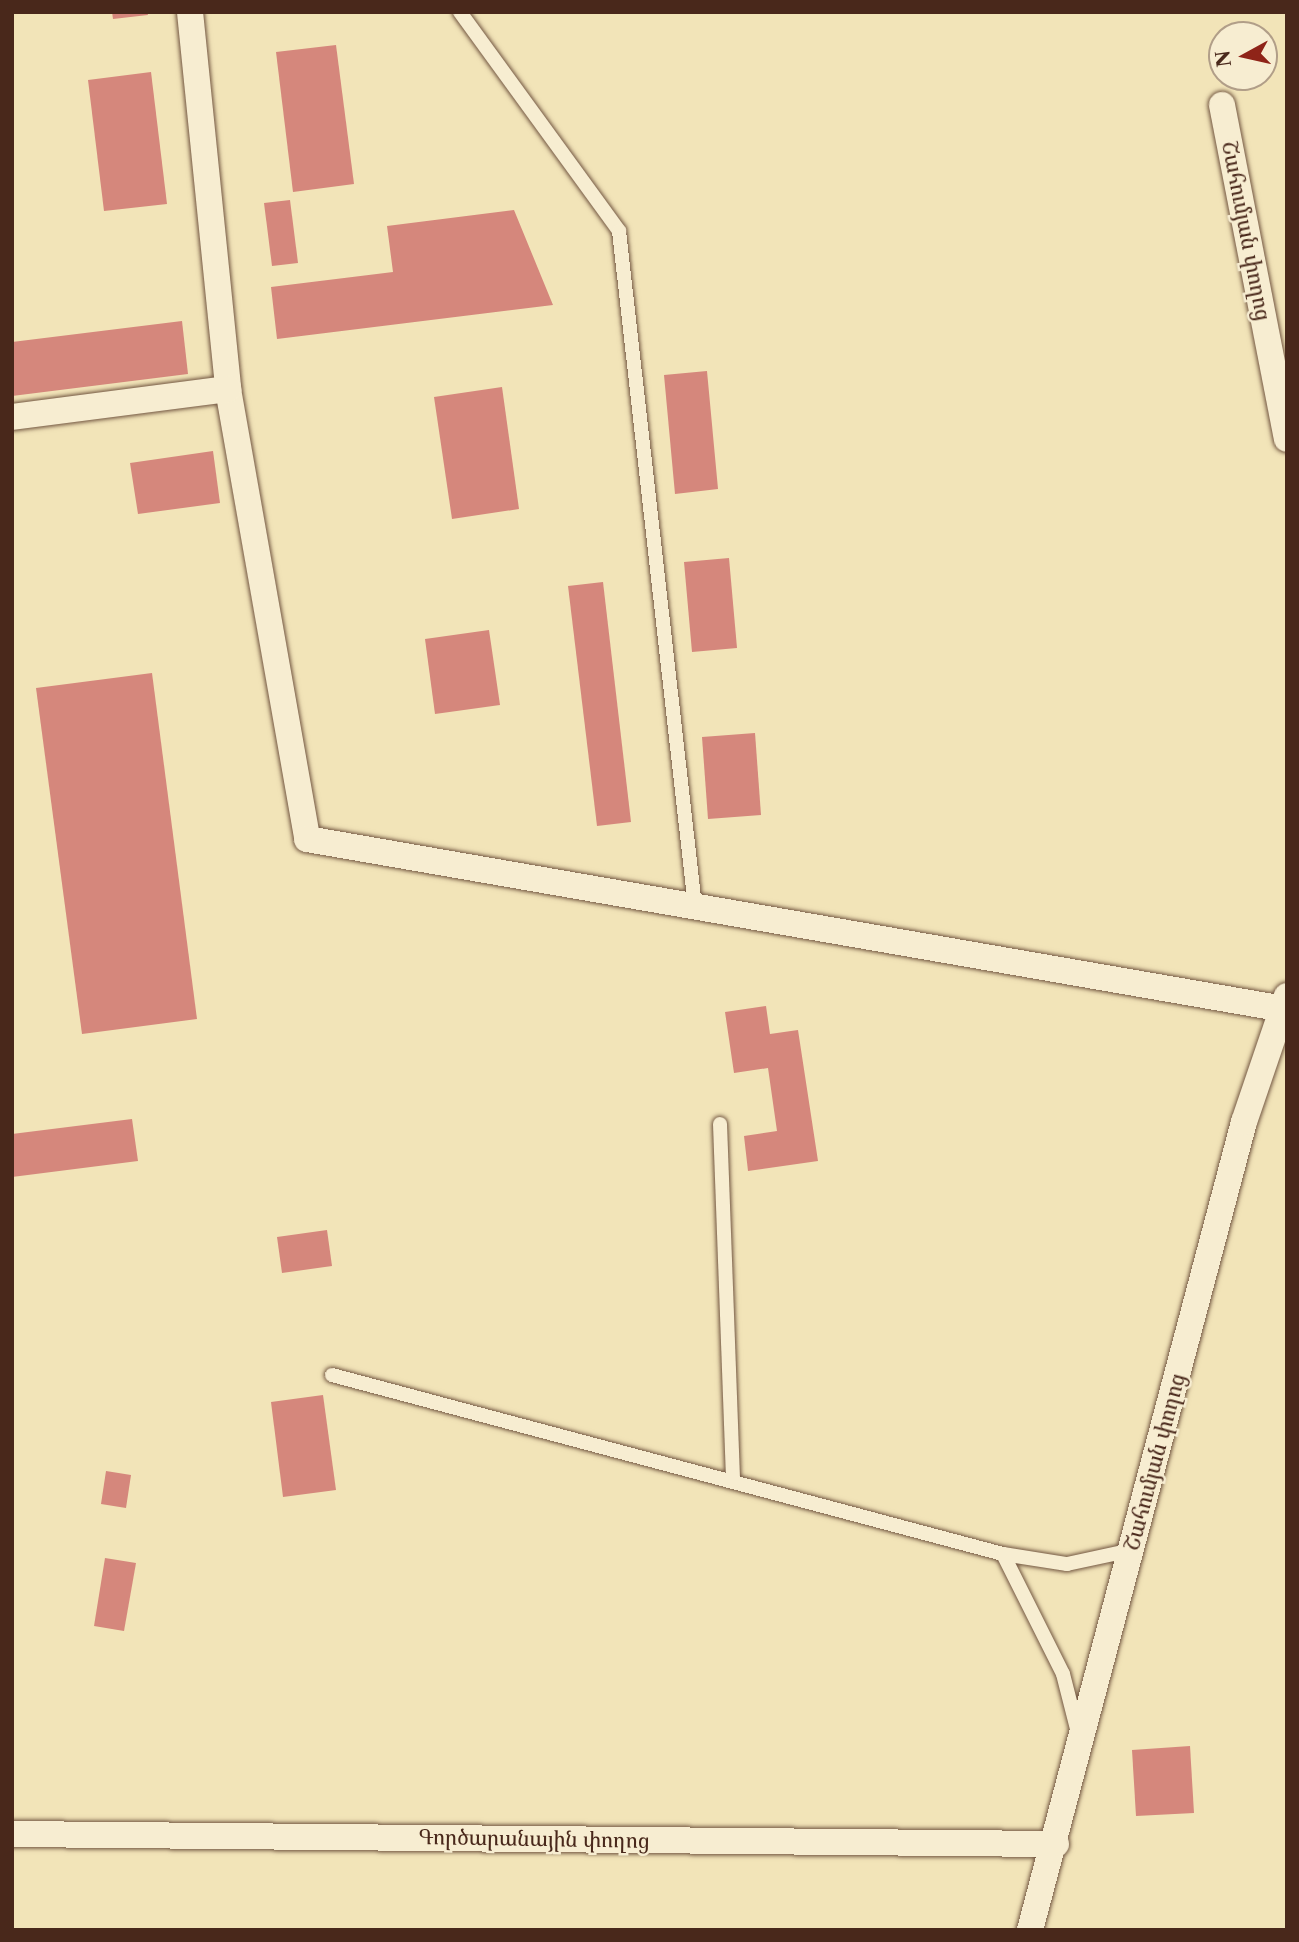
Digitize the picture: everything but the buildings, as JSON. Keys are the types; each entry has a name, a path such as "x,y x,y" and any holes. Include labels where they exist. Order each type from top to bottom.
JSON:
{"street":[{"path":"190,12 228,389 307,839 1285,1003"},
{"name":"Շահումյան փողոց","path":"1222,105 1287,439"},
{"path":"12,417 228,389"},
{"name":"Շահումյան փողոց","path":"1030,1930 1056,1844 1244,1122 1285,1003"},
{"name":"Գործարանային փողոց","path":"12,1835 1056,1844"}],"lane":[{"path":"460,12 619,231 695,906"},
{"path":"720,1124 733,1479"},
{"path":"332,1375 733,1479 1003,1553 1067,1563 1132,1550"},
{"path":"1003,1553 1063,1674 1080,1749"}]}
